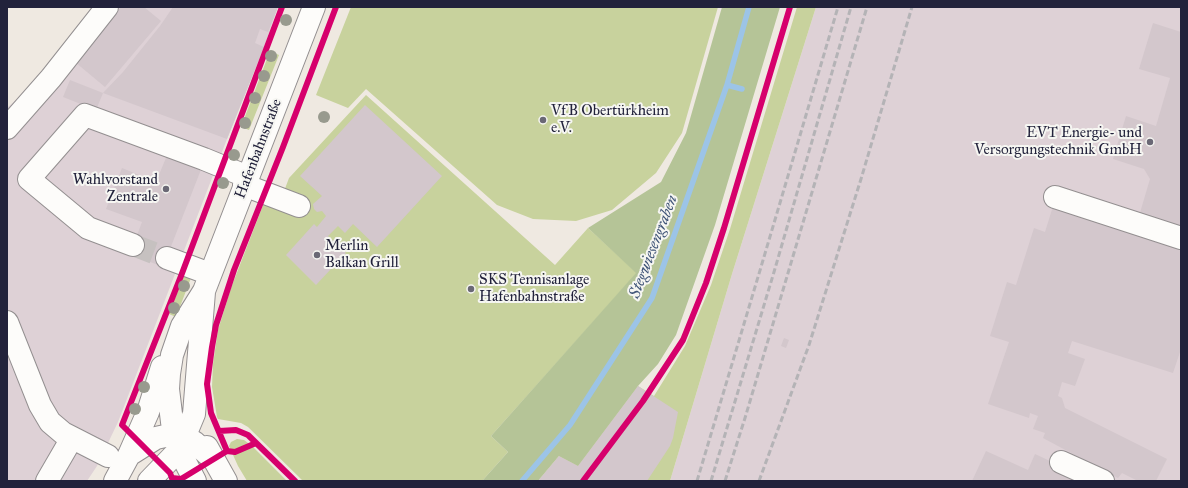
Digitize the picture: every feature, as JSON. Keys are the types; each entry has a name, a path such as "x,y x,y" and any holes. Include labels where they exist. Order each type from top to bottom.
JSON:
{"main road":[{"path":"7,128 51,78 107,7"},
{"name":"Hafenbahnstraße","path":"180,440 170,410 168,389 169,374 175,346 182,326 207,282 314,7"},
{"path":"133,245 88,228 29,179 85,115 222,166 246,181 299,206"},
{"path":"1055,197 1181,238"},
{"path":"176,262 207,282"},
{"name":"Hafenbahnstraße","path":"149,481 180,440 194,414 207,282"},
{"path":"7,322 46,417 58,430 108,456"},
{"name":"Hafenbahnstraße","path":"115,481 129,455 148,412 160,372 175,346"},
{"path":"194,414 201,436 220,456 226,481"},
{"path":"47,481 72,438"},
{"name":"Hafenbahnstraße","path":"129,455 156,438 180,440"},
{"path":"180,440 220,456"},
{"path":"180,440 195,481"},
{"path":"1061,462 1103,481"}],"path":[{"path":"169,306 176,262 222,166 282,7"},
{"path":"220,456 235,452 256,443"}],"shaded area":[{"path":"95,7 278,7 264,47 118,422 97,466 87,481 7,481 7,108 36,82"},
{"path":"816,7 1181,7 1181,481 670,481 732,274"}],"green space":[{"name":"VfB Obertürkheim e.V.","path":"351,7 718,7 682,133 656,173 612,210 576,221 533,219 497,205 366,89 348,108 316,95"},
{"path":"722,7 780,7 715,225 676,335 658,364 638,386 578,466 559,456 538,481 482,481 508,452 491,436 636,273 588,228 661,182 686,133"},
{"path":"797,7 816,7 732,274 670,481 538,481 559,456 638,386 654,396 685,346 711,285 730,229"},
{"path":"270,51 279,55 249,130 241,127"},
{"name":"SKS Tennisanlage Hafenbahnstraße","path":"366,95 555,265 588,228 637,273 491,436 508,452 482,481 303,481 248,427 241,423 218,419 217,417 212,387 213,364 218,330 231,288 265,200 277,210 289,178"},
{"path":"184,275 191,278 176,317 169,314"},
{"path":"237,439 244,440 252,446 287,481 247,481 229,446 231,442"}],"building":[{"path":"121,7 144,7 161,21 105,87 75,62"},
{"path":"173,7 278,7 268,32 260,29 255,43 264,47 227,139 103,93 123,72 160,26"},
{"name":"EVT Energie- und Versorgungstechnik GmbH","path":"1153,23 1181,32 1181,229 1139,216 1150,179 1144,169 1113,159 1126,116 1156,126 1170,78 1139,69"},
{"path":"70,80 103,93 96,110 63,97"},
{"path":"365,105 442,176 377,247 353,224 345,233 338,226 328,236 346,253 316,285 286,255 314,224 317,227 326,216 322,211 317,212 314,209 313,204 322,196 300,176"},
{"path":"168,153 202,167 163,267 130,254 142,222 106,209 122,168 156,182"},
{"path":"1054,203 1181,240 1181,349 1173,373 1072,341 1068,353 1085,359 1075,386 1062,382 1058,396 1062,398 1065,408 1167,459 1156,481 1138,481 1122,473 1118,478 1043,438 1045,433 1033,429 1038,416 1030,413 1029,418 988,404 1009,342 990,336 1007,282 1016,285 1034,228 1045,232"},
{"path":"784,338 789,340 786,348 781,346"},
{"path":"638,386 678,412 670,446 647,481 538,481 559,456 578,466"},
{"path":"986,451 1028,470 1035,454 1078,474 1075,481 972,481"}],"waterway":[{"path":"742,89 727,85 749,7"},
{"name":"Stegwiesengraben","path":"522,481 570,425 652,298 727,85"}],"tunnel":[{"path":"133,245 167,258"}],"railway":[{"path":"697,481 838,7"},
{"path":"711,481 774,272 851,7"},
{"path":"725,481 867,7"},
{"path":"759,481 809,345 861,179 912,7"}],"cycle path":[{"path":"172,478 170,473 122,425 181,276 282,7"},
{"path":"227,451 211,413 207,384 216,325 234,270 283,147 336,7"},
{"path":"583,481 643,401 683,340 706,283 724,228 790,7"},
{"path":"219,431 236,430 248,435 295,481"},
{"path":"172,478 181,479 227,451 235,452 256,443"}],"place":[{"name":"VfB Obertürkheim e.V.","path":"543,120"},
{"name":"EVT Energie- und Versorgungstechnik GmbH","path":"1150,142"},
{"name":"Wahlvorstand Zentrale","path":"166,189"},
{"name":"Merlin Balkan Grill","path":"317,255"},
{"name":"SKS Tennisanlage Hafenbahnstraße","path":"471,289"}]}
